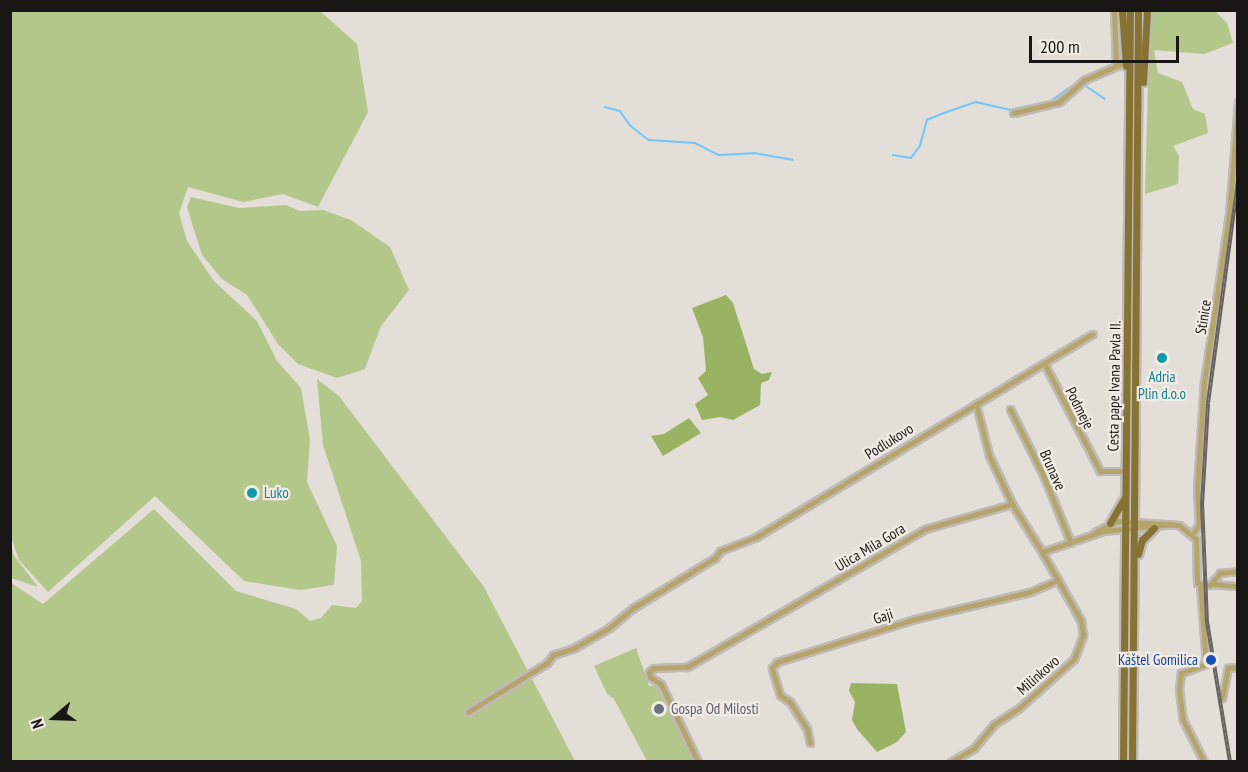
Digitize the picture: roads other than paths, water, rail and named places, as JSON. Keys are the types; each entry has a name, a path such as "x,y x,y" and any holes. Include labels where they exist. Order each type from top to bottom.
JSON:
{"main road":[{"path":"1122,10 1130,113"},
{"name":"Cesta pape Ivana Pavla II.","path":"1124,762 1130,10"},
{"name":"Cesta pape Ivana Pavla II.","path":"1132,762 1138,10"},
{"path":"1139,105 1147,10"},
{"path":"1110,523 1126,494"},
{"path":"1135,562 1142,540 1154,528"}],"street":[{"path":"1114,10 1116,64"},
{"path":"1013,113 1059,102 1084,81 1116,64 1126,62"},
{"name":"Stinice","path":"1203,762 1183,720 1179,678 1181,673 1206,664 1200,584 1196,580 1198,558 1193,533 1198,528 1197,489 1204,382 1229,215 1238,102"},
{"name":"Podlukovo","path":"468,712 547,663 553,655 574,648 609,628 633,608 715,558 720,551 756,537 1092,334"},
{"name":"Podmeje","path":"1044,363 1100,471 1126,471"},
{"path":"976,404 989,455 1012,504 1058,580"},
{"name":"Brunave","path":"1010,409 1044,477 1071,543"},
{"name":"Ulica Mila Gora","path":"699,762 661,684 650,677 649,672 654,668 687,667 925,529 1012,504"},
{"path":"1092,534 1110,523 1173,524 1193,533"},
{"path":"1135,525 1154,528 1173,524"},
{"path":"1042,552 1125,525"},
{"path":"1213,584 1220,573 1238,571"},
{"name":"Gaji","path":"810,743 807,729 790,702 780,695 772,668 777,662 789,655 915,619 1030,592 1058,580"},
{"name":"Milinkovo","path":"951,762 974,748 993,725 1018,709 1074,659 1083,635 1081,621 1058,580"},
{"path":"1200,584 1238,586"},
{"path":"1222,698 1228,668 1238,666"}],"waterway":[{"path":"1086,86 1105,99"},
{"path":"893,155 911,158 920,146 927,120 944,113 976,102 1010,110 1051,101 1070,87"},
{"path":"605,107 620,111 631,126 649,140 695,143 719,155 754,153 792,160"}],"railway":[{"path":"1230,762 1207,622 1202,505 1208,403 1238,182"}],"place":[{"name":"Adria Plin d.o.o","path":"1162,358"},
{"name":"Luko","path":"252,493"},
{"name":"Kaštel Gomilica","path":"1211,660"},
{"name":"Gospa Od Milosti","path":"659,709"}]}
